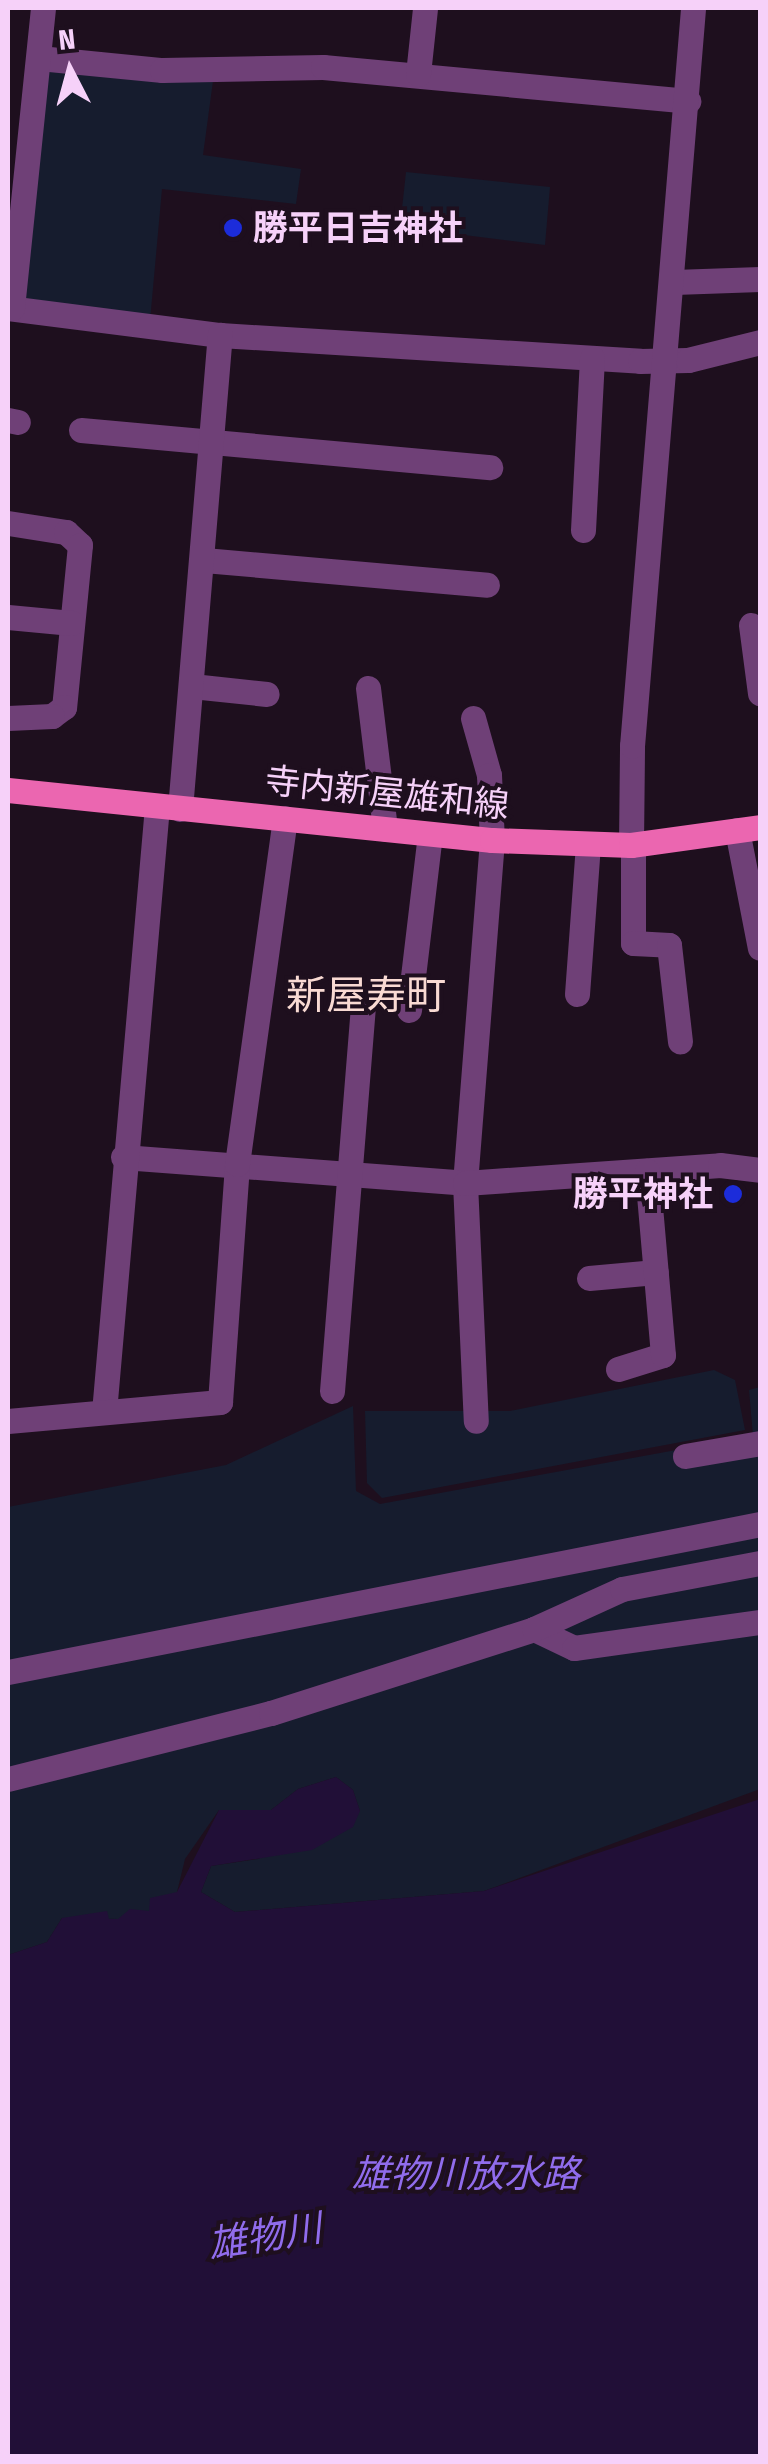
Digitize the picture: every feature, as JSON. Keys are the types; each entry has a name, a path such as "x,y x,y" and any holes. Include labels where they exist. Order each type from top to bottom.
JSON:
{"main road":[{"name":"寺内新屋雄和線","path":"8,790 492,840 632,845 748,829"}],"street":[{"path":"43,8 10,308 220,334 668,362 760,342"},
{"path":"418,74 424,8"},
{"path":"680,1041 669,946 633,943 632,746 668,362 693,8"},
{"path":"38,58 162,70 323,67 688,100"},
{"path":"674,282 760,279"},
{"path":"104,1412 124,1157 168,808 192,686 220,334"},
{"path":"583,530 592,358"},
{"path":"81,430 214,446 490,468"},
{"path":"8,523 66,532 80,545 64,707 52,716 8,718"},
{"path":"204,560 486,585"},
{"path":"8,617 72,623"},
{"path":"751,626 760,693"},
{"path":"192,686 268,694"},
{"path":"368,688 385,829"},
{"path":"473,718 488,775 492,840 465,1182 476,1421"},
{"path":"8,1420 220,1402 237,1164 285,818"},
{"path":"748,829 760,948"},
{"path":"409,1010 430,834"},
{"path":"577,994 588,845"},
{"path":"332,1390 363,1004"},
{"path":"124,1157 465,1182 720,1164 760,1170"},
{"path":"618,1369 663,1355 646,1171"},
{"path":"589,1278 656,1272"},
{"path":"685,1456 760,1443"},
{"path":"8,1672 760,1524"},
{"path":"8,1779 271,1714 534,1629 622,1589 760,1563"},
{"path":"534,1629 574,1648 760,1622"}],"shaded area":[{"path":"44,67 213,81 203,155 301,169 296,204 162,189 150,321 18,304"},
{"path":"406,172 550,187 545,245 400,227"},
{"path":"714,1370 735,1380 745,1430 382,1498 367,1483 365,1411 510,1411"},
{"path":"760,1387 760,1513 8,1662 8,1507 226,1465 353,1406 356,1491 380,1504 753,1436 749,1390"},
{"path":"760,1535 760,1789 484,1891 235,1912 201,1892 211,1866 258,1859 360,1811 353,1790 336,1777 298,1789 271,1810 219,1810 185,1859 177,1892 149,1911 119,1919 62,1918 47,1942 8,1955 8,1681"}],"water":[{"name":"雄物川放水路","path":"336,1777 353,1790 360,1811 353,1827 312,1850 211,1866 201,1892 235,1912 484,1891 760,1799 760,2456 8,2456 8,1955 47,1942 62,1918 107,1911 109,1919 118,1919 130,1909 149,1911 150,1898 177,1892 219,1810 271,1810 298,1789"}],"place":[{"name":"勝平日吉神社","path":"233,228"},
{"name":"勝平神社","path":"733,1194"}],"district":[{"name":"新屋寿町","path":"366,996"}],"water label":[{"name":"雄物川","path":"265,2237"}]}
